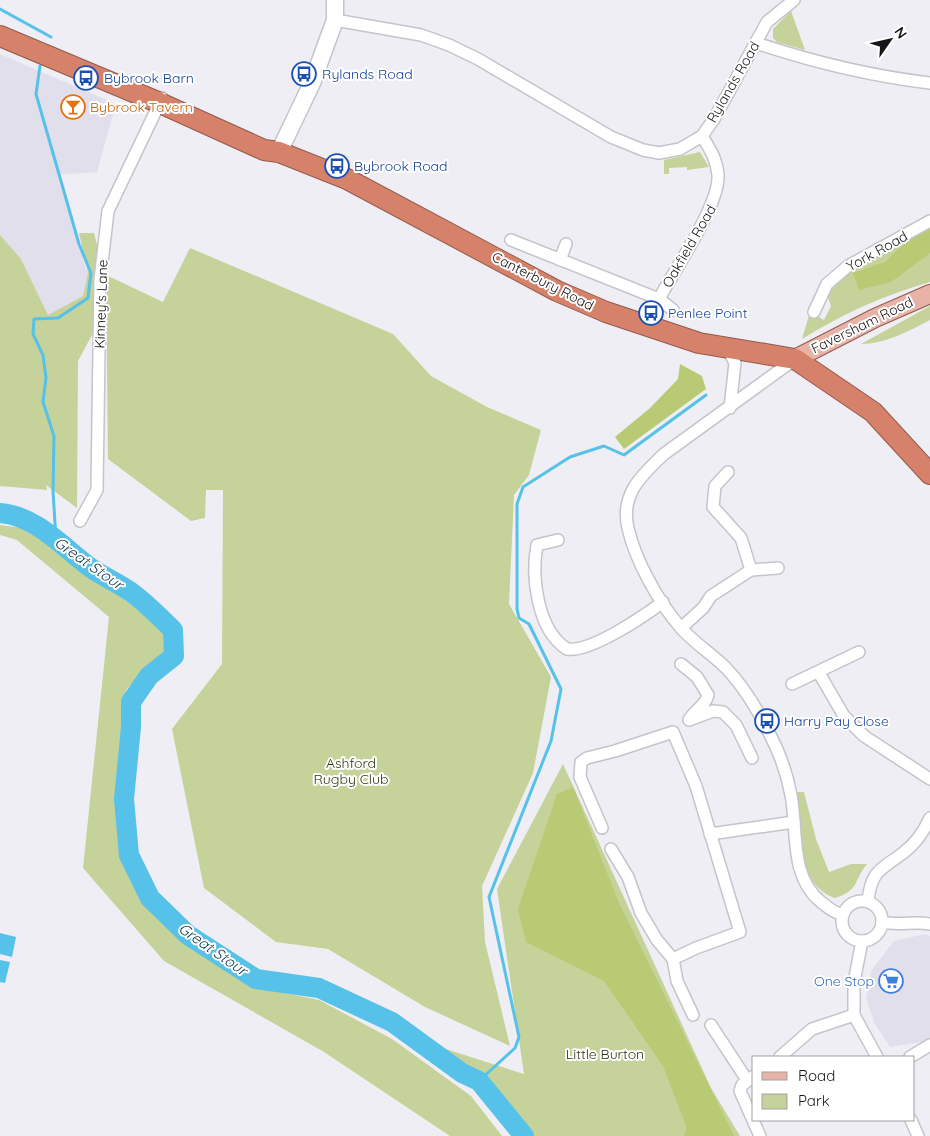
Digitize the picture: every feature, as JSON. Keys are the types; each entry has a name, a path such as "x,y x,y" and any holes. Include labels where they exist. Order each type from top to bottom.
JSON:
{"highway":[{"name":"Canterbury Road","path":"0,29 81,59 162,99"},
{"name":"Canterbury Road","path":"0,36 260,137 278,152 347,179 565,294 646,326 699,343 794,359 873,412 930,474"}],"main road":[{"name":"Faversham Road","path":"794,359 874,318 930,294"}],"street":[{"path":"278,152 312,83 335,20 335,0"},
{"name":"Rylands Road","path":"335,20 420,35 448,45 478,59 583,122 643,150 658,152 675,150 693,143 702,136 714,119 767,22 794,0"},
{"path":"756,43 827,65 930,83"},
{"name":"Kinney's Lane","path":"80,521 98,490 100,280 108,211 162,99"},
{"name":"Oakfield Road","path":"659,299 715,200 718,176 716,163 702,136"},
{"name":"York Road","path":"814,312 827,284 848,266 930,221"},
{"name":"Oakfield Road","path":"511,240 659,299 673,310"},
{"path":"560,260 566,244"},
{"path":"728,348 735,364 730,408"},
{"path":"794,359 730,408 664,454 649,468 638,479 628,502 627,521 632,545 663,602 681,628 726,668 741,687 765,726 783,767 791,795 797,857 805,882 831,912 842,915"},
{"path":"728,472 715,486 713,507 741,538 750,570"},
{"path":"558,540 537,545 533,563 537,600 544,618 552,634 567,649 584,646 611,635 663,602"},
{"path":"681,628 703,608 711,596 750,570 778,568"},
{"path":"792,684 805,676 819,673 859,652"},
{"path":"681,664 698,677 708,695 707,701 693,713 689,720"},
{"path":"819,673 844,716 864,736 930,779"},
{"path":"602,828 580,777 581,762 587,758 673,732 689,720 713,711 723,712 736,725 752,758"},
{"path":"673,732 696,786 740,932 696,948 673,959"},
{"path":"868,901 869,889 878,871 910,847 930,818"},
{"path":"710,834 794,822"},
{"path":"611,849 628,877 641,913 657,940 673,959 677,981 693,1015"},
{"path":"861,900 868,901 878,909 882,922 878,933 874,937 862,941 850,937 846,933 843,928 842,915 850,905 861,900"},
{"path":"882,922 895,925 912,921 930,924"},
{"path":"862,941 854,982 854,1015 876,1056"},
{"path":"781,1056 812,1029 854,1015"},
{"path":"710,1025 750,1078 740,1091 752,1118"},
{"path":"912,1056 930,1045"},
{"path":"753,1121 760,1136"},
{"path":"910,1121 918,1136"}],"shaded area":[{"path":"0,54 116,104 97,172 57,175 88,274 83,296 48,315 21,259 0,235"},
{"path":"925,934 930,936 930,1038 923,1042 890,1047 875,1024 866,999 871,971 894,941"}],"green space":[{"path":"791,11 805,50 777,42 773,38 773,29"},
{"path":"700,152 709,167 687,170 687,167 669,168 669,174 664,174 664,160"},
{"path":"930,225 930,282 864,306 832,321 802,339 810,312 824,320 831,306 827,295 847,273"},
{"path":"930,226 930,253 891,282 859,290 853,273 885,262 899,248"},
{"path":"79,233 94,233 99,252 93,333 78,361 77,508 46,485 47,490 0,486 0,235 21,259 48,315 83,296 88,273"},
{"name":"Ashford Rugby Club","path":"190,248 393,334 431,376 487,407 541,430 529,475 514,495 509,604 551,677 533,773 482,886 485,942 510,1046 425,1007 328,949 276,942 204,888 172,729 222,664 223,490 206,490 205,518 191,521 108,459 106,275 163,302"},
{"path":"930,306 930,320 888,339 861,344"},
{"path":"680,364 702,376 706,389 624,449 615,437 650,408 678,379"},
{"path":"0,525 30,529 53,544 165,631 164,651 126,690 129,756 124,799 122,855 145,903 184,939 252,986 319,1000 392,1039 471,1096 502,1136 450,1136 324,1052 164,961 83,868 109,617 17,540 0,535"},
{"name":"Little Burton","path":"563,764 711,1088 740,1136 534,1136 488,1084 430,1044 524,1074 497,889"},
{"path":"573,787 619,903 734,1136 684,1136 687,1128 663,1066 604,981 526,942 518,909 557,794"},
{"path":"795,792 804,792 816,839 829,872 851,864 867,864 849,892 835,898 822,891 812,880 802,853"}],"water":[{"path":"0,933 16,937 12,957 0,954"},
{"path":"0,960 10,962 5,983 0,982"}],"waterway":[{"path":"0,9 51,37"},
{"path":"40,66 36,94 79,244 91,273 88,298 58,318 34,319 33,334 43,355 46,378 43,402 54,436 53,491 56,539"},
{"path":"479,1081 515,1048 519,1037 489,897 551,741 561,689 529,624 519,618 517,609 517,504 523,487 570,457 604,446 624,455 706,395"},
{"name":"Great Stour","path":"0,513 13,515 25,520 49,534 91,568 137,596 173,630 174,656 149,676 131,702 131,727 124,799 129,855 150,898 188,935 256,979 319,988 392,1022 462,1073 479,1081 524,1136"}],"place":[{"name":"Rylands Road","path":"304,74"},
{"name":"Bybrook Barn","path":"86,78"},
{"name":"Bybrook Tavern","path":"73,107"},
{"name":"Bybrook Road","path":"337,166"},
{"name":"Penlee Point","path":"651,313"},
{"name":"Harry Pay Close","path":"767,721"},
{"name":"One Stop","path":"891,981"}]}
